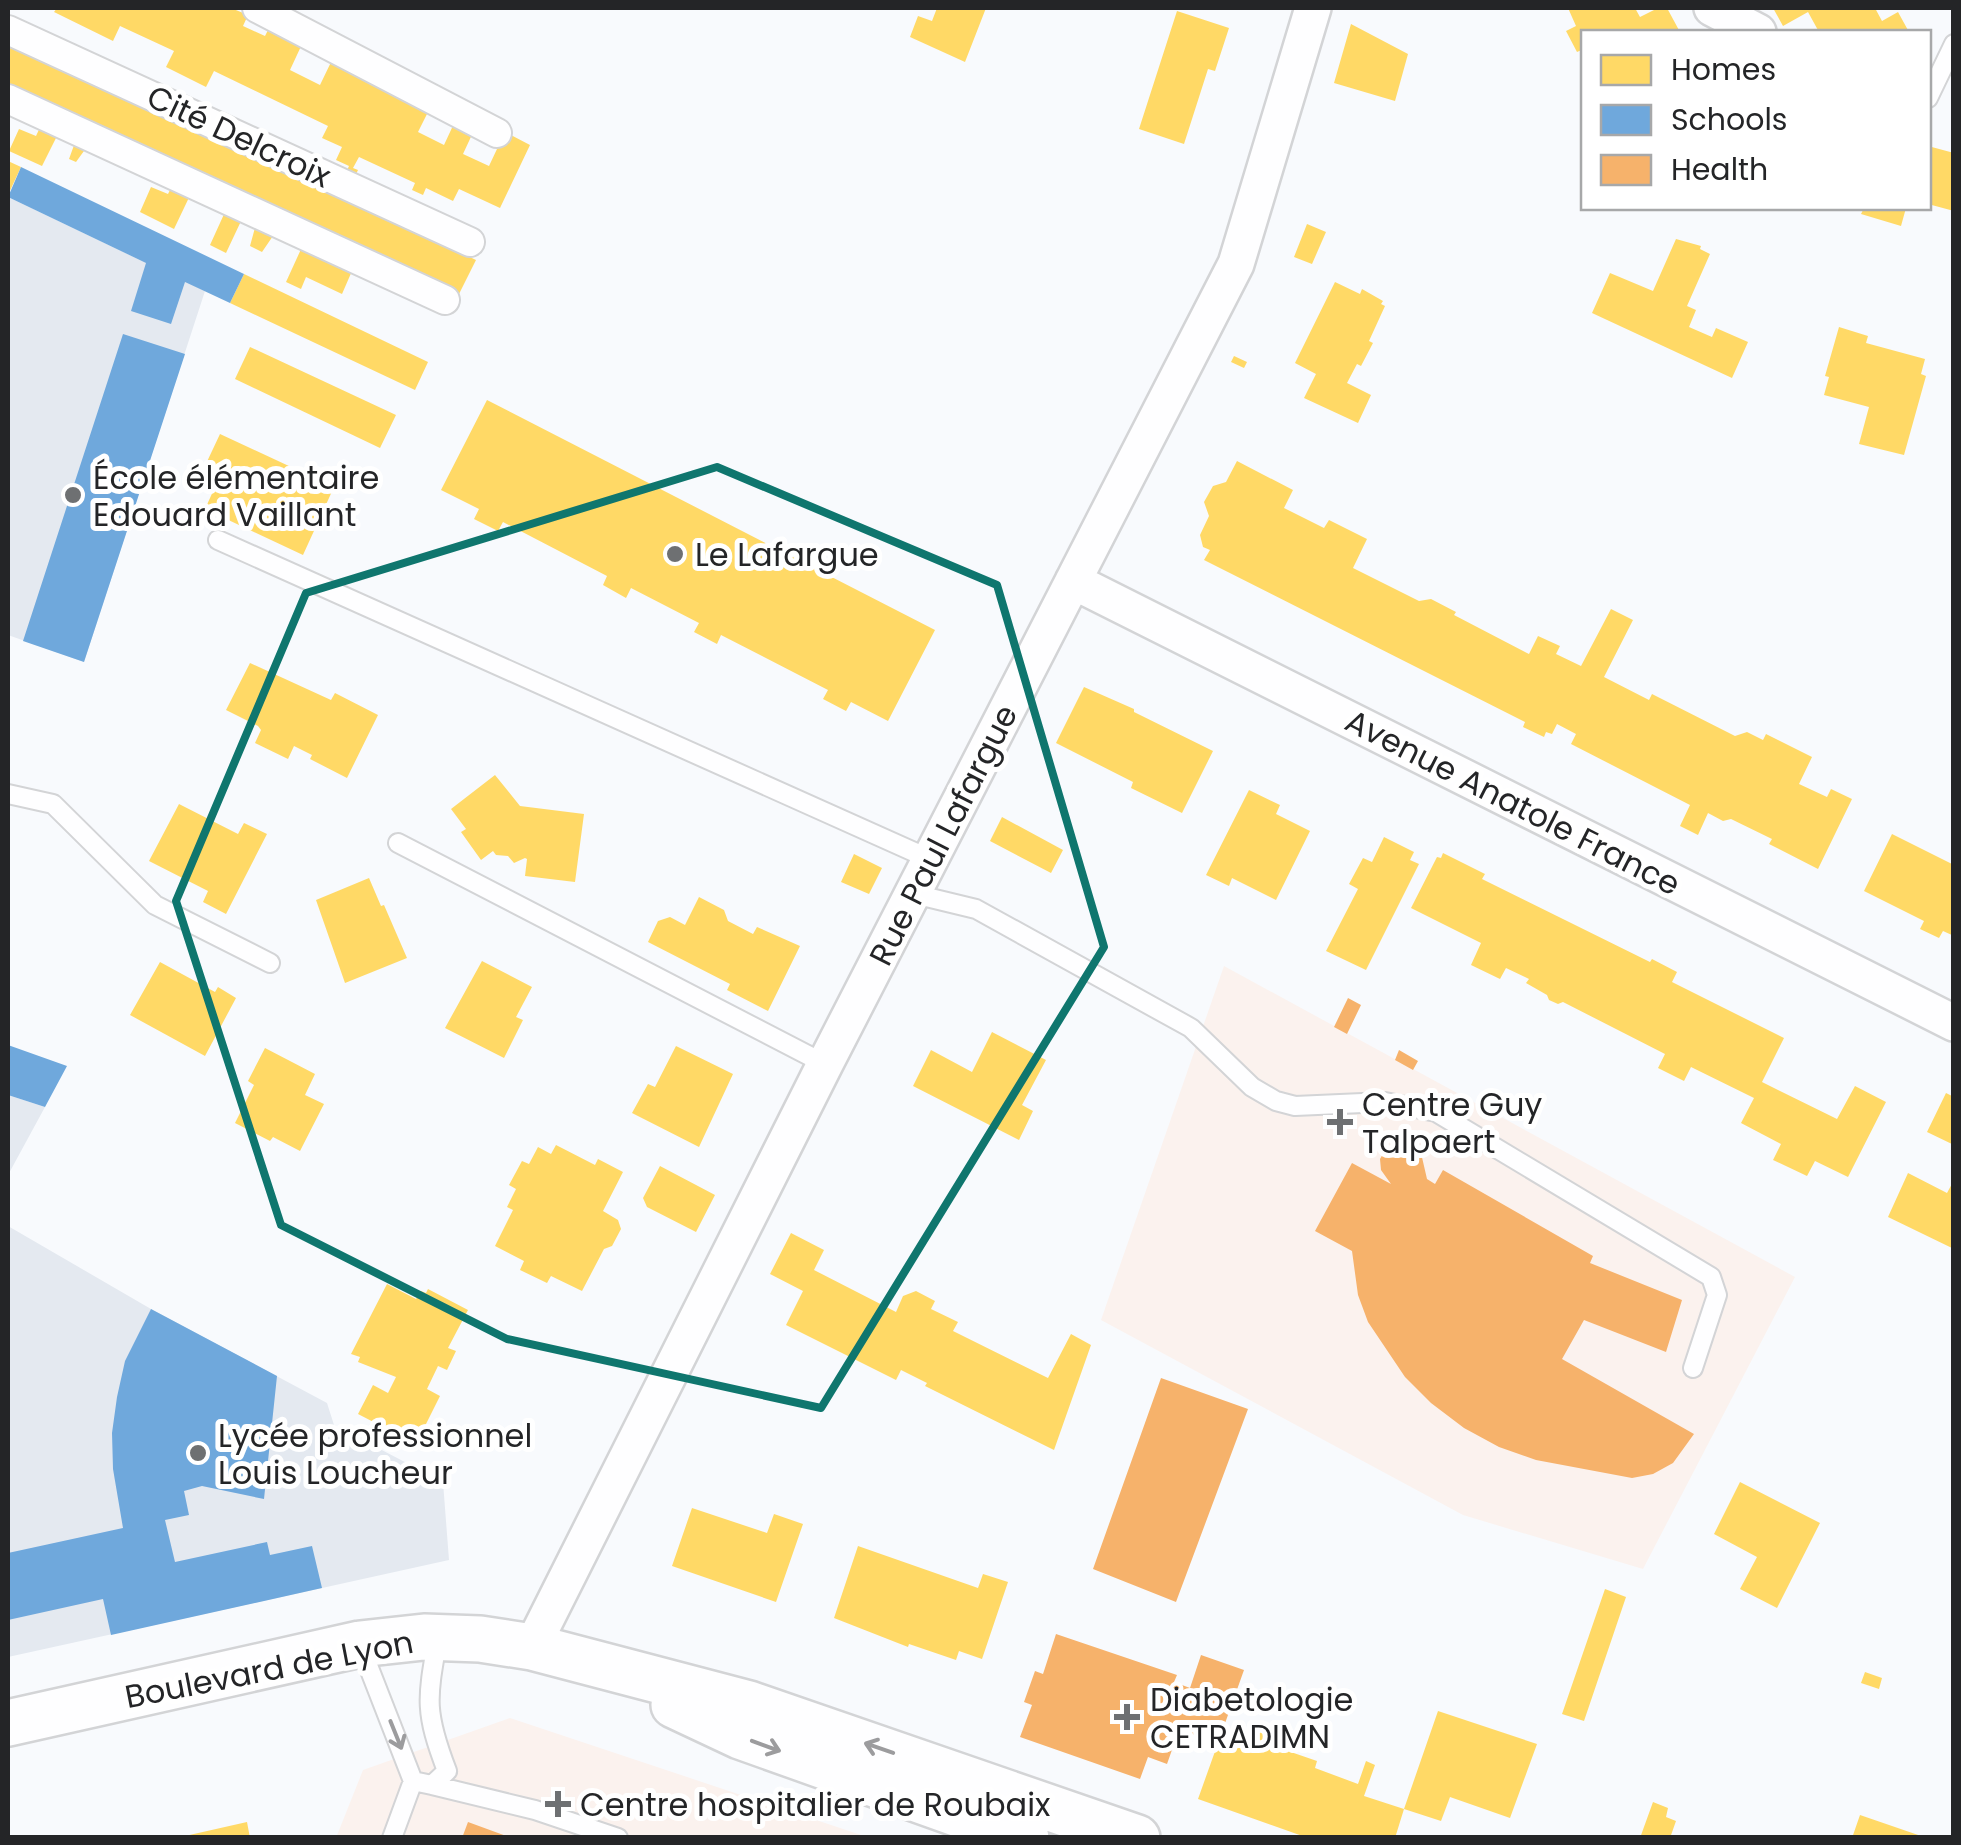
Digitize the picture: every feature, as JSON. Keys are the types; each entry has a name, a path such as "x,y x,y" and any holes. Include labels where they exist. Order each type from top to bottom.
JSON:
{"street":[{"path":"257,8 497,133"},
{"name":"Rue Paul Lafargue","path":"532,1647 1236,264 1314,8"},
{"path":"1712,8 1754,30"},
{"name":"Cité Delcroix","path":"8,30 470,242"},
{"name":"Cité Delcroix","path":"8,99 445,300"},
{"name":"Avenue Anatole France","path":"1073,582 1954,1023"},
{"name":"Boulevard de Lyon","path":"8,1723 360,1644 480,1639 532,1647 749,1704 928,1784"},
{"path":"928,1784 1026,1838"},
{"path":"928,1784 1137,1838"}],"lane":[{"path":"1931,92 1954,44"},
{"path":"218,540 932,860"},
{"path":"8,794 53,804 155,906 270,963"},
{"path":"398,843 826,1064"},
{"path":"914,894 976,909 1191,1028 1252,1087 1276,1101 1295,1106 1385,1102 1436,1112 1695,1268 1711,1278 1717,1296 1693,1368"},
{"path":"432,1784 447,1771 428,1712 427,1696 438,1638"},
{"path":"360,1644 413,1781 392,1838"},
{"path":"413,1781 535,1810 618,1838"}],"highlighted area":[{"path":"717,467 997,585 1104,947 821,1408 507,1339 281,1225 176,901 306,593"}],"shaded area":[{"name":"École élémentaire Edouard Vaillant","path":"8,197 205,291 84,662 8,635"},
{"name":"Centre Guy Talpaert","path":"1224,966 1795,1277 1643,1569 1463,1515 1101,1320"},
{"path":"8,1095 45,1107 8,1175"},
{"name":"Lycée professionnel Louis Loucheur","path":"8,1226 151,1309 327,1403 334,1425 443,1482 449,1560 8,1657"},
{"name":"Centre hospitalier de Roubaix","path":"510,1718 867,1837 336,1838 363,1770"}],"building: Homes":[{"path":"57,8 231,8 248,15 243,26 265,36 270,26 303,42 290,70 320,85 333,58 431,106 418,132 444,145 457,117 476,126 463,154 489,166 505,132 530,145 500,208 459,189 453,201 426,188 423,195 412,190 415,183 359,157 351,184 343,179 349,166 336,160 342,147 322,138 328,126 214,71 206,87 166,67 174,51 120,26 113,41 54,12"},
{"path":"937,8 986,8 965,62 910,37 918,16 932,21"},
{"path":"1568,8 1635,8 1640,17 1667,8 1679,30 1581,30 1581,50 1577,52 1566,31 1576,26"},
{"path":"1773,8 1875,8 1882,21 1898,12 1908,30 1818,30 1808,12 1783,26"},
{"path":"1177,11 1229,28 1215,71 1208,69 1184,144 1139,129"},
{"path":"1351,24 1408,54 1395,101 1334,83"},
{"path":"8,37 476,260 456,300 8,89"},
{"path":"43,121 60,130 42,166 9,151 19,129 36,136"},
{"path":"77,137 89,144 76,162 69,159"},
{"path":"1931,147 1954,153 1954,211 1931,205"},
{"path":"8,161 21,167 8,195"},
{"path":"176,178 194,187 174,229 140,212 151,187 168,194"},
{"path":"1863,210 1905,210 1901,226 1861,214"},
{"path":"225,212 242,219 226,253 210,245"},
{"path":"256,224 275,233 262,252 250,246"},
{"path":"1307,224 1326,232 1312,264 1294,257"},
{"path":"1676,239 1701,246 1710,254 1687,306 1696,310 1689,327 1712,337 1716,328 1748,342 1732,378 1592,313 1610,273 1653,291"},
{"path":"302,247 352,271 342,294 306,277 301,289 286,282"},
{"path":"244,274 428,362 415,390 230,303"},
{"path":"1335,282 1360,294 1362,289 1385,306 1369,341 1373,343 1347,383 1371,395 1358,423 1304,398 1316,374 1295,363"},
{"path":"1839,327 1868,336 1866,343 1925,359 1921,374 1926,376 1904,455 1859,444 1869,407 1824,395 1829,377 1825,376"},
{"path":"250,347 396,415 380,448 235,379"},
{"path":"1234,356 1247,362 1244,368 1231,362"},
{"name":"Le Lafargue","path":"487,400 935,630 888,721 851,702 846,711 823,699 828,690 721,635 717,644 694,632 699,623 631,588 626,598 603,585 607,576 503,522 498,531 474,519 479,509 441,490"},
{"path":"220,434 334,487 303,555 205,509 220,476 204,468"},
{"path":"1237,461 1293,490 1284,508 1324,528 1329,520 1367,539 1353,568 1419,601 1431,599 1529,654 1538,636 1560,646 1556,654 1581,666 1611,609 1633,620 1604,677 1649,700 1652,694 1735,736 1747,732 1763,740 1766,734 1812,757 1799,784 1827,797 1831,789 1852,799 1818,869 1769,844 1772,839 1731,819 1723,821 1708,813 1698,835 1680,826 1690,805 1571,744 1576,734 1557,724 1552,734 1546,732 1544,737 1523,727 1525,722 1204,560 1210,550 1203,547 1200,535 1209,516 1204,502 1213,486 1226,482"},
{"path":"250,663 331,700 335,693 378,715 347,778 294,746 288,759 255,743 261,730 258,726 226,710"},
{"path":"1084,687 1213,751 1182,813 1131,788 1133,782 1056,743"},
{"path":"495,775 520,806 584,814 575,882 525,876 525,858 514,863 508,856 493,851 481,860 461,832 466,829 451,809"},
{"path":"1249,790 1280,805 1276,814 1310,831 1276,900 1232,878 1229,886 1206,875"},
{"path":"179,804 238,834 244,823 267,834 226,914 203,902 208,891 149,861"},
{"path":"1002,817 1063,850 1051,873 990,841"},
{"path":"1892,834 1954,865 1954,936 1943,931 1939,938 1920,929 1924,921 1864,891"},
{"path":"1384,837 1414,852 1410,860 1419,864 1366,970 1326,951 1358,889 1349,884 1363,858 1372,862"},
{"path":"1443,853 1485,874 1482,879 1677,972 1672,982 1784,1038 1762,1082 1837,1119 1855,1086 1886,1102 1848,1177 1815,1161 1807,1176 1773,1160 1781,1144 1741,1123 1754,1098 1691,1067 1684,1081 1658,1068 1665,1054 1563,1002 1549,1000 1526,983 1529,979 1506,968 1500,979 1471,965 1481,943 1411,908 1437,857 1441,858"},
{"path":"854,854 882,868 869,894 841,882"},
{"path":"369,878 407,958 345,983 316,900"},
{"path":"699,897 724,910 728,921 753,934 757,927 800,946 768,1011 727,990 730,984 648,942 658,921 670,917 685,925"},
{"path":"482,961 532,987 516,1017 523,1020 504,1058 445,1028"},
{"path":"160,962 215,992 218,987 236,998 205,1056 130,1015"},
{"path":"992,1032 1046,1060 1022,1105 1033,1111 1019,1140 913,1086 931,1050 972,1072"},
{"path":"676,1046 733,1074 699,1147 632,1113 648,1084 655,1087"},
{"path":"265,1048 315,1074 305,1095 324,1104 300,1151 235,1123 254,1085 248,1081"},
{"path":"1946,1093 1954,1097 1954,1145 1927,1132"},
{"path":"556,1145 595,1165 598,1159 623,1172 603,1211 618,1220 621,1229 612,1246 604,1249 582,1291 551,1276 547,1283 520,1270 524,1261 495,1246 513,1210 507,1207 516,1189 509,1185 522,1161 529,1164 538,1147 551,1154"},
{"path":"660,1166 715,1195 696,1232 647,1207 643,1198"},
{"path":"1908,1173 1947,1193 1954,1180 1954,1249 1888,1217"},
{"path":"791,1233 824,1250 814,1270 896,1312 903,1296 916,1291 935,1301 931,1309 958,1322 953,1331 1048,1378 1071,1334 1091,1345 1054,1450 925,1386 927,1383 901,1370 896,1380 786,1325 803,1291 770,1274"},
{"path":"387,1284 416,1299 428,1289 468,1310 448,1348 456,1351 447,1370 438,1366 427,1389 440,1396 416,1444 358,1414 373,1385 388,1393 396,1377 358,1362 360,1357 351,1354"},
{"path":"1740,1482 1820,1523 1777,1608 1740,1589 1757,1557 1714,1534"},
{"path":"692,1508 767,1533 774,1514 803,1524 776,1602 672,1566"},
{"path":"858,1546 978,1588 983,1574 1008,1582 982,1659 959,1651 956,1660 909,1644 908,1647 834,1618"},
{"path":"1605,1589 1626,1597 1584,1721 1562,1714"},
{"path":"1865,1672 1882,1678 1879,1689 1861,1683"},
{"path":"1438,1711 1537,1744 1510,1818 1450,1797 1441,1821 1404,1809"},
{"path":"1223,1729 1247,1737 1261,1729 1280,1736 1285,1750 1317,1761 1315,1768 1358,1784 1366,1761 1375,1765 1364,1796 1404,1809 1395,1838 1308,1838 1198,1799"},
{"path":"1653,1802 1668,1808 1666,1817 1676,1821 1670,1838 1640,1838"},
{"path":"1860,1815 1924,1837 1924,1838 1852,1838"},
{"path":"247,1822 250,1838 185,1838 185,1836"}],"building: Schools":[{"path":"21,167 244,274 230,303 185,282 171,324 131,311 146,263 8,197"},
{"path":"123,334 185,354 84,662 23,641"},
{"path":"8,1045 67,1066 45,1107 8,1095"},
{"path":"151,1309 277,1376 264,1499 202,1486 184,1491 189,1515 165,1520 175,1562 267,1542 270,1555 312,1546 322,1588 111,1635 103,1599 8,1620 8,1553 123,1528 113,1469 112,1433 125,1361"}],"building: Health":[{"path":"1348,998 1361,1005 1347,1034 1334,1027"},
{"path":"1399,1050 1418,1061 1413,1070 1395,1060"},
{"path":"1402,1143 1421,1153 1427,1179 1435,1184 1443,1170 1593,1256 1590,1263 1682,1300 1666,1352 1584,1320 1562,1359 1694,1434 1673,1463 1653,1474 1632,1478 1536,1460 1499,1447 1464,1428 1405,1377 1368,1322 1358,1295 1352,1251 1315,1231 1352,1163 1391,1184 1381,1170 1380,1159 1387,1147"},
{"name":"Diabetologie CETRADIMN","path":"1161,1378 1248,1409 1176,1602 1093,1569"},
{"name":"Diabetologie CETRADIMN","path":"1056,1634 1177,1675 1174,1682 1190,1688 1201,1655 1244,1670 1218,1743 1179,1730 1167,1764 1148,1757 1140,1779 1020,1737 1032,1705 1024,1702 1035,1671 1043,1674"},
{"path":"468,1822 509,1837 509,1838 462,1838"}],"place":[{"name":"École élémentaire Edouard Vaillant","path":"73,495"},
{"name":"Le Lafargue","path":"675,554"},
{"name":"Centre Guy Talpaert","path":"1340,1122"},
{"name":"Lycée professionnel Louis Loucheur","path":"198,1453"},
{"name":"Diabetologie CETRADIMN","path":"1127,1717"},
{"name":"Centre hospitalier de Roubaix","path":"558,1804"}]}
